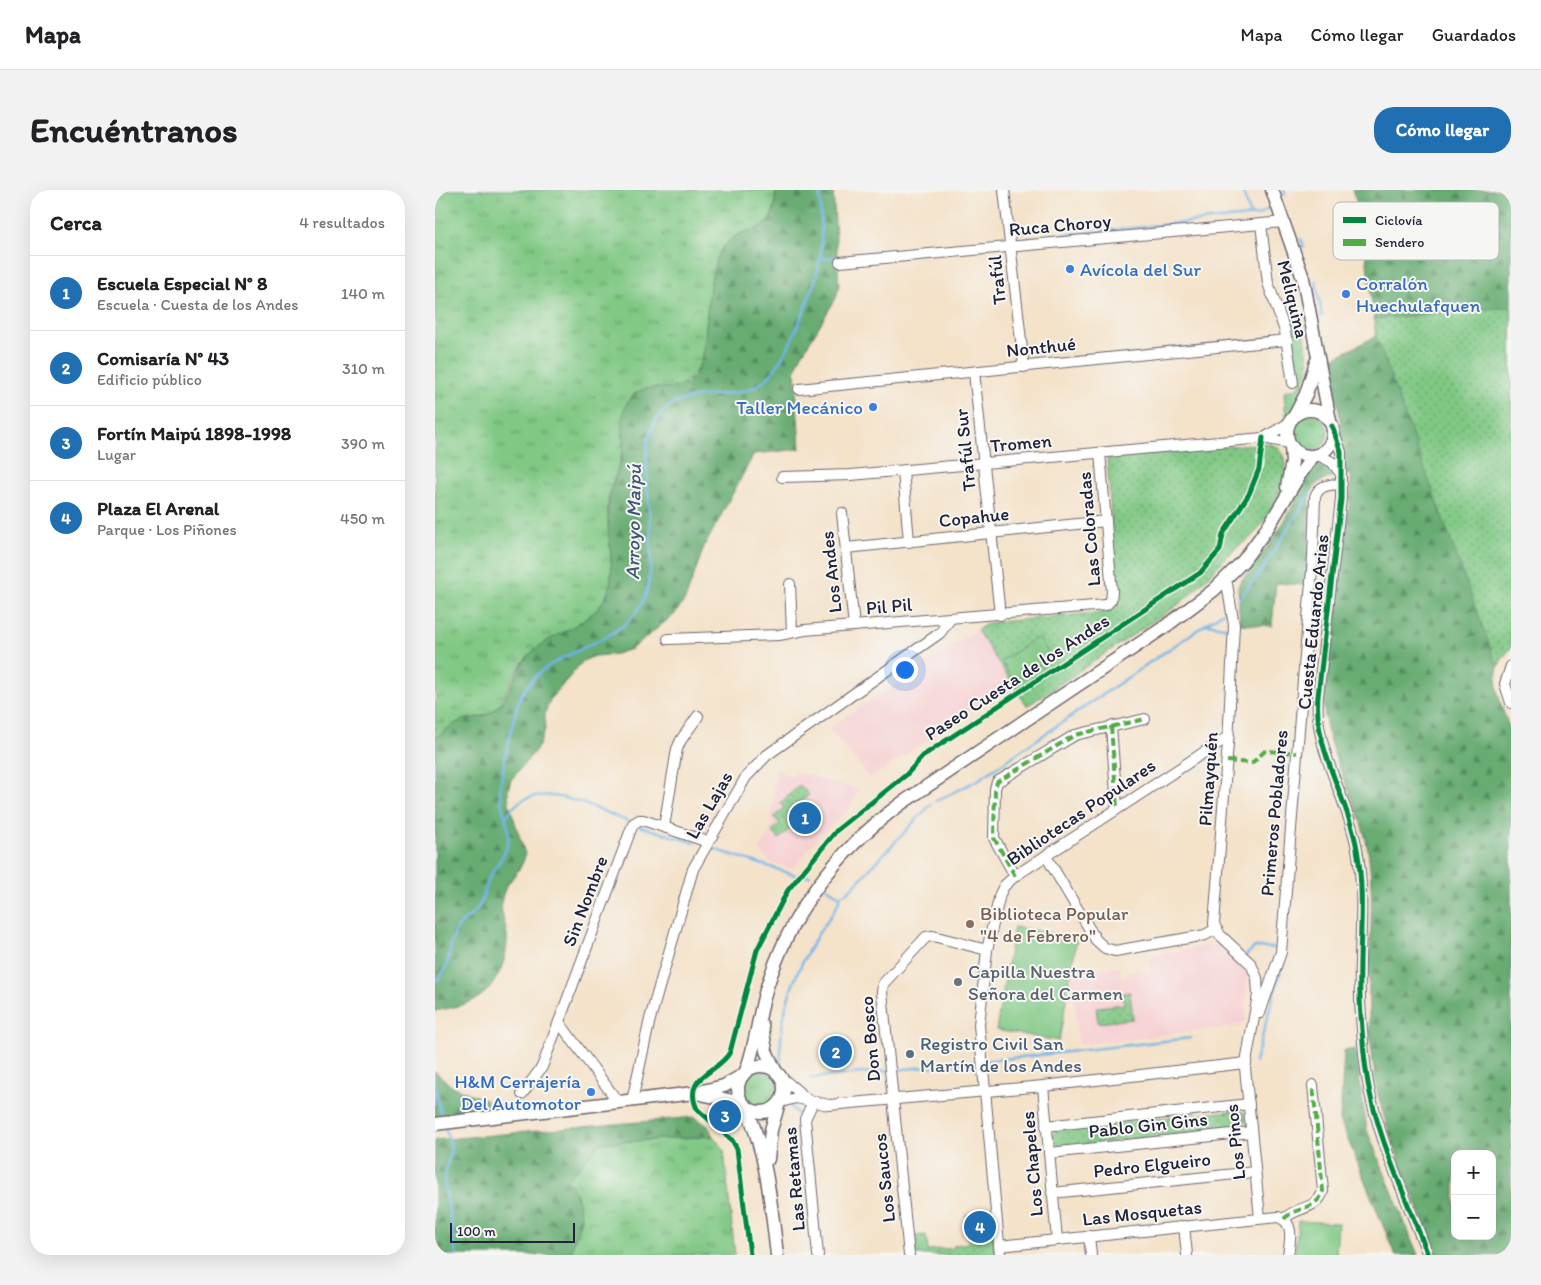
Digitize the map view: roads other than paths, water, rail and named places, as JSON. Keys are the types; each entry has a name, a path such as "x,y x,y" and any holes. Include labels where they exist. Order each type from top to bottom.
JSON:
{"main road":[{"path":"777,1255 767,1172 756,1130 738,1089 745,1073 776,961 799,912 826,873 857,839 886,815 1181,616 1226,578 1259,541 1316,456 1330,446 1333,436 1303,278 1272,190"},
{"path":"1281,506 1292,470 1287,433 1292,419 1309,388 1317,357"},
{"path":"1292,419 1304,411 1314,410 1323,414 1331,424"},
{"path":"1290,445 1303,456 1316,456"},
{"path":"761,1012 764,1043 785,1087 771,1130 767,1172"},
{"path":"435,1124 694,1093 728,1084 760,1066 778,1074"},
{"path":"694,1093 744,1105 760,1113 770,1111 780,1104"}],"street":[{"name":"Trafúl","path":"1004,190 1024,367"},
{"name":"Ruca Choroy","path":"840,262 1284,222"},
{"name":"Meliquina","path":"1261,224 1269,288 1287,340 1293,383"},
{"name":"Nonthué","path":"799,390 1287,340"},
{"name":"Trafúl Sur","path":"974,372 1000,615"},
{"name":"Tromen","path":"1263,438 1292,419"},
{"name":"Cuesta Eduardo Arias","path":"1331,424 1340,448 1342,479 1318,696 1317,721 1352,824 1361,875 1363,910 1360,1005 1371,1100 1428,1255"},
{"name":"Tromen","path":"782,477 835,477 1263,438 1290,445"},
{"name":"Las Coloradas","path":"1100,453 1113,592 1110,602"},
{"path":"1316,456 1333,462 1342,479"},
{"path":"903,471 909,542"},
{"name":"Primeros Pobladores","path":"1249,1041 1281,952 1313,557 1315,497 1317,491 1323,486 1342,479"},
{"name":"Los Andes","path":"842,513 854,626"},
{"name":"Copahue","path":"846,548 1106,521"},
{"name":"Pilmayquén","path":"1216,929 1214,921 1229,736 1234,620 1226,578"},
{"path":"790,584 792,632"},
{"name":"Pil Pil","path":"668,639 792,632 1000,615 1104,606 1110,602"},
{"name":"Las Lajas","path":"632,1100 650,1019 691,876 742,782 757,763 938,635 951,618"},
{"path":"1511,666 1505,684 1511,703"},
{"path":"664,827 677,749 698,716"},
{"path":"1015,876 993,838 997,782 1067,738 1082,732 1145,719"},
{"path":"1111,726 1117,807"},
{"name":"Bibliotecas Populares","path":"1000,1250 979,1036 987,950 1001,890 1015,876 1117,807 1229,736"},
{"name":"Sin Nombre","path":"522,1094 540,1072 633,824 641,820 708,842"},
{"path":"1046,856 1096,940 1108,950 1115,951 1205,935 1216,929 1254,968 1267,975 1276,969"},
{"name":"Don Bosco","path":"893,1098 882,992 885,980 926,937 933,936 987,950"},
{"path":"780,1104 797,1098 829,1104 984,1092 1245,1063 1258,989 1254,968"},
{"path":"559,1022 618,1102"},
{"name":"Los Pinos","path":"1245,1063 1260,1218"},
{"path":"778,1074 813,1102"},
{"path":"1289,1255 1290,1230 1285,1220 1292,1212 1317,1202 1323,1190 1313,1085"},
{"name":"Los Chapeles","path":"1043,1086 1057,1240"},
{"name":"Los Saucos","path":"893,1098 909,1255"},
{"name":"Las Retamas","path":"813,1102 805,1119 819,1255"},
{"name":"Pablo Gin Gins","path":"1046,1126 1249,1104"},
{"name":"Pablo Gin Gins","path":"1049,1153 1251,1132"},
{"name":"Pedro Elgueiro","path":"1053,1192 1255,1172"},
{"name":"Las Mosquetas","path":"1000,1250 1089,1236 1260,1218 1278,1217 1285,1220"},
{"path":"1184,1226 1187,1255"},
{"path":"1089,1236 1091,1255"}],"waterway":[{"name":"Arroyo Maipú","path":"435,982 447,964 457,929 480,905 490,876 507,847 509,836 500,787 520,698 532,680 548,667 606,637 638,611 647,591 651,565 647,458 647,443 650,434 659,417 670,406 700,396 733,393 749,389 763,382 772,373 790,343 806,306 817,272 821,242 820,190"},
{"path":"1242,190 1251,216"},
{"path":"1284,190 1285,195"},
{"path":"1015,240 1258,215 1268,209"},
{"path":"1301,239 1304,247"},
{"path":"852,256 1005,241"},
{"path":"820,259 842,257"},
{"path":"1316,281 1322,316"},
{"path":"1239,599 1262,570 1311,492"},
{"path":"936,801 978,780 1225,611"},
{"path":"1207,624 1230,628"},
{"path":"505,818 521,801 533,797 546,796 561,797 575,801 629,822"},
{"path":"840,896 849,891 931,804"},
{"path":"639,826 695,843"},
{"path":"714,849 795,875"},
{"path":"803,875 810,876"},
{"path":"825,887 840,896"},
{"path":"781,1061 782,1028 789,996 801,965 837,906 840,896"},
{"path":"1245,956 1255,947 1275,948"},
{"path":"1255,1062 1284,958"},
{"path":"986,1061 1191,1038"},
{"path":"895,1070 976,1062"},
{"path":"875,1072 886,1071"},
{"path":"811,1078 873,1072"},
{"name":"Arroyo Maipú","path":"435,1084 442,1119"},
{"path":"790,1106 798,1114 804,1116"},
{"name":"Arroyo Maipú","path":"445,1126 451,1148 444,1180 456,1255"}],"place":[{"name":"Avícola del Sur","path":"1070,269"},
{"name":"Corralón Huechulafquen","path":"1346,294"},
{"name":"Taller Mecánico","path":"873,407"},
{"name":"Escuela Especial N° 8","path":"805,818"},
{"name":"Biblioteca Popular \"4 de Febrero\"","path":"970,924"},
{"name":"Capilla Nuestra Señora del Carmen","path":"958,982"},
{"name":"Comisaría N° 43","path":"836,1052"},
{"name":"Registro Civil San Martín de los Andes","path":"910,1054"},
{"name":"H&M Cerrajería Del Automotor","path":"591,1092"},
{"name":"Fortín Maipú 1898-1998","path":"725,1116"},
{"name":"Plaza El Arenal","path":"980,1227"}]}
